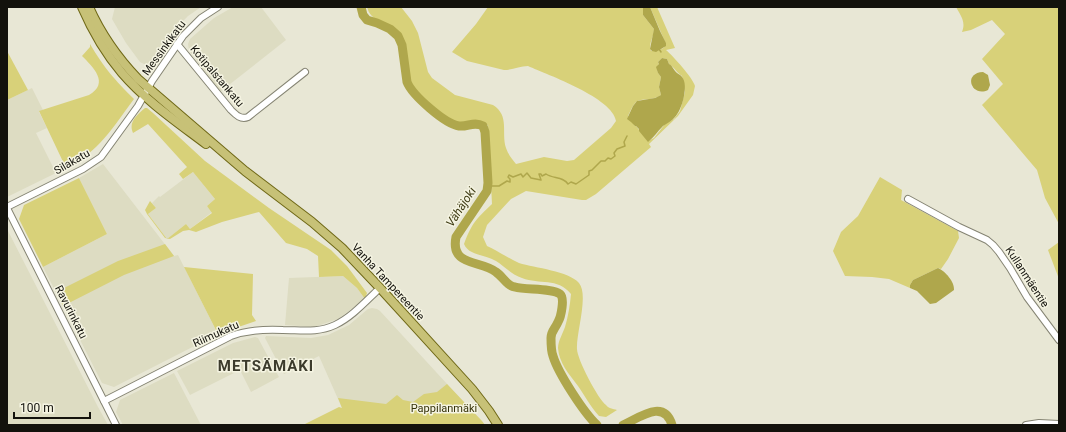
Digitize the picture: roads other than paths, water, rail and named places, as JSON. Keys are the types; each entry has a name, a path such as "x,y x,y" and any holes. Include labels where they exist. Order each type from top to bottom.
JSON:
{"main road":[{"name":"Vanha Tampereentie","path":"82,7 92,28 122,74 146,92"},
{"name":"Vanha Tampereentie","path":"89,7 116,54 146,92 172,118 222,156 245,171 342,248 472,389 498,425"}],"street":[{"name":"Messinkikatu","path":"146,92 177,44 194,24 218,7"},
{"name":"Kotipalstankatu","path":"177,44 231,110 236,115 244,118 248,117 305,72"},
{"name":"Silakatu","path":"7,207 83,169 101,157 123,129 146,92"},
{"name":"Kullanmäentie","path":"908,199 959,227 987,240 999,252 1027,297 1059,340"},
{"name":"Ravurinkatu","path":"7,207 116,425"},
{"name":"Riimukatu","path":"104,401 239,333 258,330 310,332 336,325 353,313 380,288"},
{"path":"1026,425 1039,423 1059,424"}],"waterway":[{"name":"Vähäjoki","path":"361,7 363,15 367,20 390,29 398,36 402,45 407,82 410,88 422,101 438,115 453,124 459,126 474,124 483,126 485,132 488,183 487,191 456,237 455,247 462,258 490,268 512,286 551,291 560,294 562,299 562,308 559,320 551,336 552,354 560,372 572,392 585,412 597,425"},
{"path":"488,186 499,186 507,181 510,182 508,177 509,175 513,177 521,174 523,177 527,173 531,178 541,180 539,174 542,176 546,174 566,181 568,184 571,182 576,184 589,175 589,171 601,161 605,161 608,158 611,159 615,156 614,153 617,149 625,146 624,142 627,136"},
{"name":"Vähäjoki","path":"623,425 650,412 657,411 668,417 672,425"}],"district":[{"name":"METSÄMÄKI","path":"266,366"}],"park label":[{"name":"Pappilanmäki","path":"444,408"}]}
